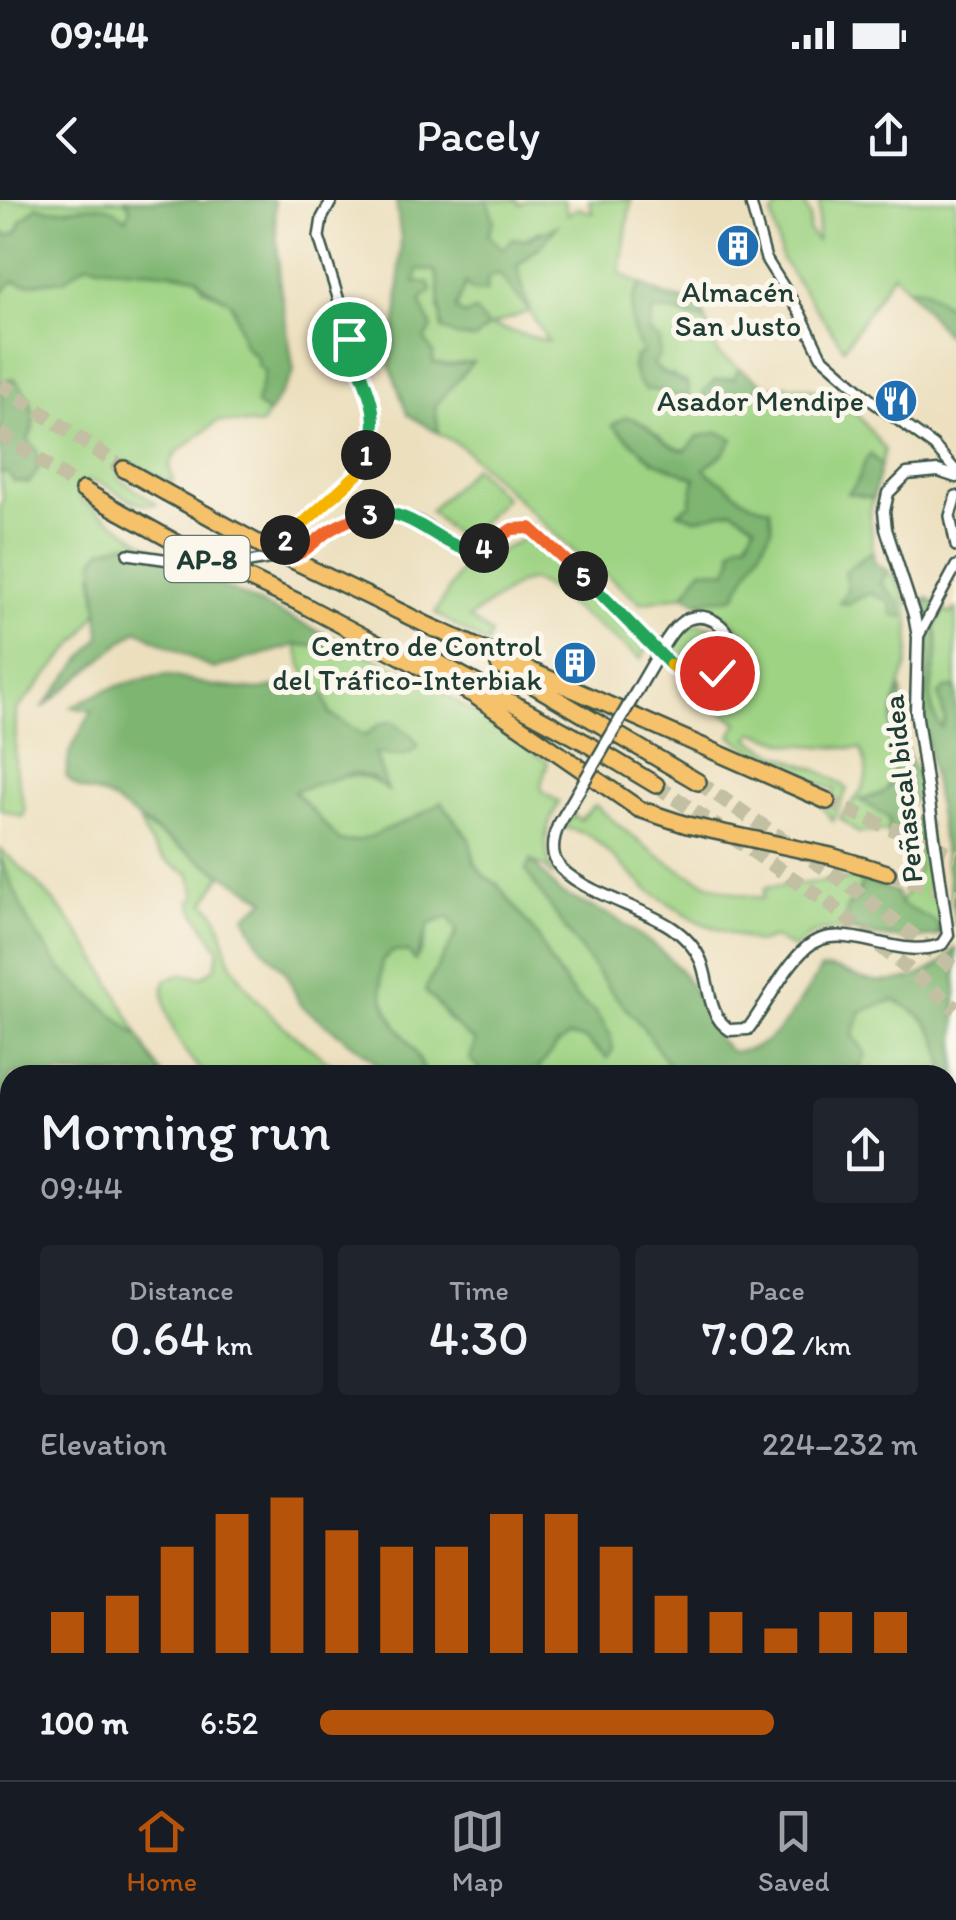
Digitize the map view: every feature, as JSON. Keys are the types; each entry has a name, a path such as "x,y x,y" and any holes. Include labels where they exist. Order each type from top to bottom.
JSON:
{"highway":[{"name":"AP-8","path":"124,469 265,548 429,626 827,801"},
{"name":"AP-8","path":"83,490 191,551 344,623 415,651 510,700 656,785"},
{"path":"344,623 474,695 638,809 687,825 831,856 887,873"},
{"name":"AP-8","path":"429,626 698,782"}],"street":[{"path":"128,554 230,566 278,557 284,542 362,470 358,460 368,456 376,434 376,418 320,239 322,218 332,200"},
{"path":"750,200 766,260 800,313 820,356 872,401 934,446 956,474"},
{"name":"Peñascal bidea","path":"278,557 284,560 296,556 327,532 376,512 395,513 418,522 468,551 480,550 512,529 524,527 536,531 682,673 710,677 723,667 730,645 723,628 703,617 684,620 666,641 558,826 553,839 554,858 566,874 662,921 692,947 700,958 718,1020 730,1030 748,1028 802,952 822,938 841,936 912,949 942,944 947,931 916,711 918,637 884,511 888,493 907,474 938,470 956,474"},
{"path":"956,496 950,516 956,546"},
{"path":"918,637 956,566"}],"green space":[{"path":"0,200 125,200 130,207 127,219 114,210 95,206 43,214 22,220 17,232 7,236 0,230"},
{"path":"125,200 274,200 280,286 294,372 268,414 256,404 265,371 243,344 231,303 205,287 197,277 88,263 64,280 26,284 13,281 0,295 0,230 8,236 17,232 22,220 37,206 105,207 127,219 130,207"},
{"path":"396,200 487,200 494,220 488,235 503,249 513,238 525,240 557,226 517,266 529,310 498,273 488,278 486,292 472,291 466,283 456,309 464,315 475,311 488,327 475,339 442,329 435,271 418,269 415,283 428,282 432,291 420,301 432,328 425,340 433,353 433,363 473,362 435,406 439,433 407,414 390,365 398,309 401,239"},
{"path":"487,200 516,200 520,204 528,200 564,200 567,214 578,208 593,213 589,200 631,200 620,273 641,284 634,300 633,318 643,353 635,357 633,369 676,376 653,365 649,332 652,311 706,321 718,354 739,368 734,378 714,381 730,402 775,387 820,391 849,407 885,450 881,465 871,454 850,494 873,498 873,551 854,566 848,579 847,604 869,593 890,601 893,595 880,582 887,571 906,601 910,641 893,716 894,770 885,792 863,799 889,818 890,837 887,831 858,833 840,818 866,779 861,749 790,744 755,732 749,738 847,789 833,821 819,803 829,806 835,790 768,761 731,736 738,723 683,685 710,686 732,674 739,664 744,641 739,629 700,603 710,598 727,599 770,508 745,499 703,468 724,453 698,437 687,450 674,449 657,436 613,426 653,461 695,478 690,505 679,512 696,519 733,509 756,525 727,571 702,569 684,595 641,603 595,566 588,565 462,447 439,433 435,406 471,363 433,363 433,353 424,340 431,328 414,284 418,268 435,271 442,291 438,310 464,315 456,309 466,282 498,273 528,308 517,266 544,243 540,231 504,250 488,235 493,220","holes":["529,311 548,341 490,326"]},
{"path":"803,200 810,217 809,231 817,241 820,200 956,200 956,313 925,289 907,288 893,273 844,348 782,260 772,215 779,206 790,206"},
{"path":"88,263 197,277 204,289 230,301 249,352 265,371 256,404 268,414 261,425 218,421 176,453 169,467 174,482 124,461 118,472 120,479 157,504 136,502 95,482 86,481 79,490 81,500 149,546 126,543 93,573 98,611 16,711 15,765 23,817 0,809 0,473 8,472 33,430 14,378 0,383 0,295 13,281 53,280"},
{"path":"641,284 668,297 699,303 706,321 653,311 649,332 660,340 659,356 653,365 687,383 689,396 646,390 636,379 635,356 643,353 635,337 632,309"},
{"path":"907,288 924,289 956,313 956,346"},
{"path":"739,368 769,388 709,402 703,392 714,381 734,378"},
{"path":"14,378 29,399 33,414 28,439 37,451 39,468 29,483 0,473 0,383"},
{"path":"626,417 635,419 670,445 686,450 698,437 719,432 733,439 724,453 704,469 745,500 770,508 772,528 735,596 700,603 684,595 702,569 727,571 732,549 748,541 755,524 733,510 696,519 678,512 690,505 695,478 653,461 612,425"},
{"path":"870,454 881,465 873,498 848,493 856,484"},
{"path":"474,467 505,498 462,542 430,511"},
{"path":"523,539 542,547 646,650 641,659 541,584 530,580 469,618 491,634 487,645 435,613 464,564 478,563"},
{"path":"126,543 149,546 205,578 350,646 296,645 213,669 137,630 42,708 100,637 94,560 102,550"},
{"path":"873,551 874,562 887,571 881,583 900,603 903,617 893,616 889,601 870,593 847,604 839,603 847,591 845,571"},
{"path":"927,598 944,610 935,627 938,640 931,689 934,714 941,728 945,721 939,695 946,688 953,687 956,692 956,778 950,783 956,798 956,926 922,708 929,655 921,617"},
{"path":"956,609 956,692 953,687 946,688 939,695 945,721 941,728 931,700 938,640 935,627 944,610 950,614"},
{"path":"699,624 715,629 725,646 723,659 710,671 691,669 667,648 682,631"},
{"path":"296,645 350,646 436,688 548,762 541,785 543,792 559,802 546,839 554,877 545,867 531,861 526,871 668,1065 541,1065 569,1036 585,1039 597,1050 596,1013 575,997 538,937 497,884 483,875 475,863 469,839 442,802 379,835 340,842 293,790 352,776 387,789 374,752 378,725 365,736 330,714 324,695 307,681"},
{"path":"166,675 213,686 259,690 307,681 324,695 330,714 365,736 378,725 391,721 410,734 419,746 408,753 375,753 388,791 372,778 353,773 294,791 340,841 348,842 372,836 441,802 469,839 475,863 483,875 497,884 538,937 575,997 596,1013 610,1034 613,1049 608,1058 585,1039 569,1036 541,1065 476,1065 470,1059 475,1041 425,991 457,931 449,917 429,924 415,961 408,952 394,951 382,960 383,997 422,1065 376,1065 300,1005 287,974 260,945 245,916 266,900 113,801 83,790 66,776 70,751 92,711 72,707 117,686"},
{"path":"901,687 906,751 921,782 919,794 901,813 927,824 928,835 910,844 890,837 889,818 860,800 882,793 893,780 891,728"},
{"path":"595,805 672,865 738,894 763,898 765,888 863,880 845,925 865,934 818,932 795,949 773,938 758,943 699,922 648,890 590,835 563,827 573,815 580,820"},
{"path":"140,823 222,874 205,903 217,916 233,966 269,1013 333,1065 196,1065 191,1059 169,1018 166,979 183,974 202,977 215,968 219,949 194,911 191,900 196,897 189,873 172,865 149,841"},
{"path":"928,835 943,933 936,936 940,931 900,904 918,870 918,844"},
{"path":"0,849 45,892 81,935 139,1037 62,970 29,924"},
{"path":"0,857 29,924 62,970 139,1037 156,1065 0,1065"},
{"path":"531,860 560,893 614,917 659,949 680,970 714,1034 730,1051 746,1050 773,1035 795,1010 821,969 868,980 893,981 929,971 956,947 956,1065 943,1065 941,1049 931,1029 916,1013 894,1000 861,1011 853,1035 866,1054 861,1065 668,1065 526,871"},
{"path":"863,880 896,892 900,904 935,921 940,931 936,936 901,938 867,934 845,926 847,907 857,898"},
{"path":"449,917 457,931 425,991 447,1019 475,1041 483,1065 422,1065 388,1010 383,997 382,960 394,951 408,952 415,960 429,924"},
{"path":"894,1000 906,1006 931,1029 941,1049 943,1065 860,1065 853,1035 862,1011"}],"tunnel":[{"path":"0,384 124,469"},
{"path":"0,433 83,490"},
{"path":"698,782 844,881 956,970"},
{"path":"656,785 830,904 956,1009"},
{"path":"827,801 956,856"},
{"path":"887,873 956,896"}],"place":[{"name":"Almacén San Justo","path":"738,246"},
{"name":"Asador Mendipe","path":"896,401"},
{"name":"Centro de Control del Tráfico-Interbiak","path":"575,663"}],"route":[{"path":"349,339 376,418 376,434 368,456 358,460 362,470 284,542 278,557 284,560 296,556 327,532 376,512 395,513 418,522 468,551 480,550 512,529 530,528 607,598 673,666 690,677 717,673"}]}
